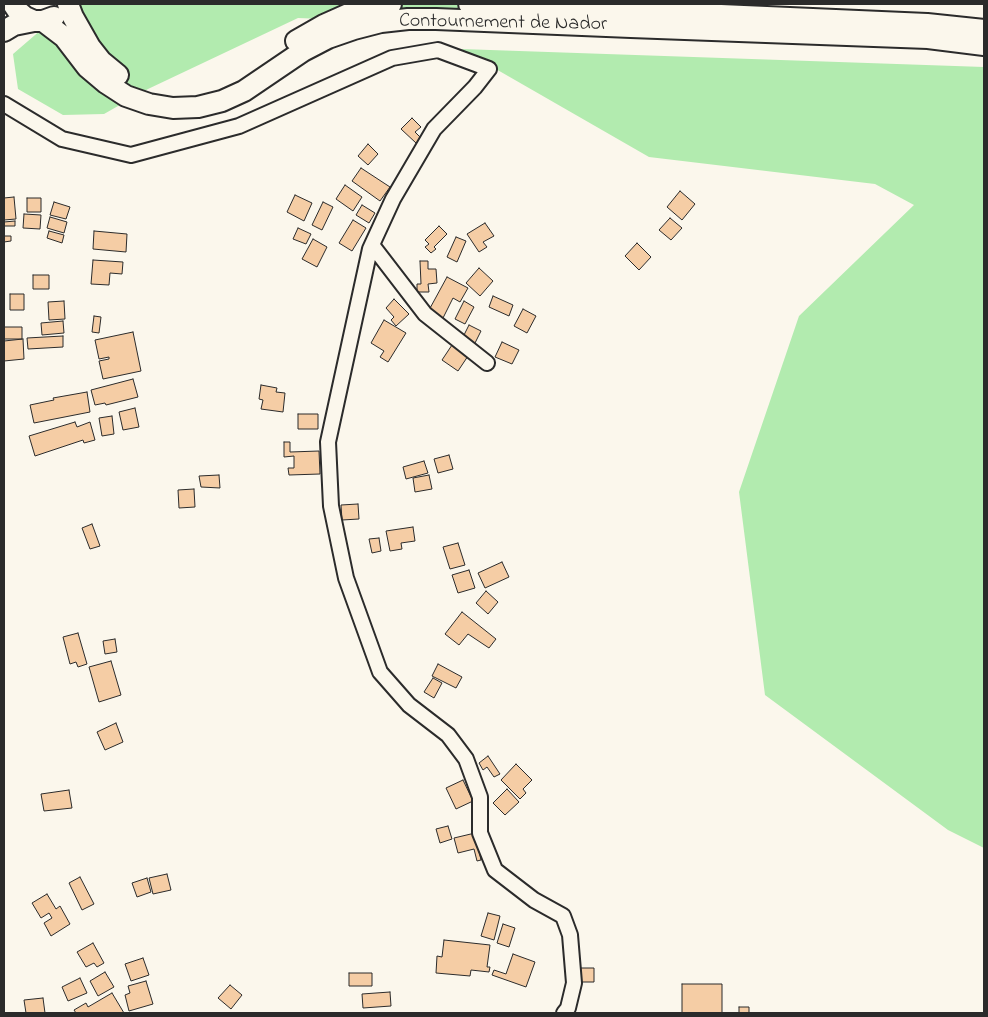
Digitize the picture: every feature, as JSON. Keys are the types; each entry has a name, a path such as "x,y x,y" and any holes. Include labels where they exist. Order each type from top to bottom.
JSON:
{"highway":[{"name":"Contournement de Nador","path":"13,4 25,17 38,21 64,37 87,67 106,83 126,96 149,104 174,108 198,107 222,102 244,92 304,50 328,38 381,22 408,19 631,19 927,24 984,30"},
{"name":"Contournement de Nador","path":"66,4 90,47 111,70 133,84 146,89 179,94 207,92 228,86 324,25 366,8 392,4"},
{"path":"4,31 14,25 53,18 66,4"},
{"name":"Contournement de Nador","path":"469,4 631,19 928,38 984,45"}],"street":[{"path":"4,104 62,139 131,155 239,126 392,58 438,50 489,69 475,87 434,129 393,199 372,245 328,442 331,506 346,578 380,672 409,705 448,735 466,759 480,797 480,833 494,870 534,900 563,916 570,935 574,984 568,1008 564,1013"},
{"path":"372,245 425,314 487,362"}],"green space":[{"path":"71,4 683,4 372,21 298,18 148,89 104,114 63,115 18,89 13,54"},
{"path":"461,49 984,67 984,848 948,830 765,695 739,492 799,316 914,205 875,184 649,157"}],"building":[{"path":"412,118 421,127 415,132 421,138 416,143 401,129"},
{"path":"368,144 378,154 368,165 358,156"},
{"path":"361,168 390,187 380,201 352,181"},
{"path":"345,185 362,197 353,211 336,199"},
{"path":"680,191 695,204 682,220 667,207"},
{"path":"295,195 312,203 304,221 287,212"},
{"path":"14,197 16,219 4,220 4,198"},
{"path":"27,198 41,198 41,212 27,212"},
{"path":"54,202 70,207 66,219 50,215"},
{"path":"323,202 333,207 322,230 312,225"},
{"path":"362,205 375,213 369,223 356,215"},
{"path":"24,214 41,215 40,229 23,228"},
{"path":"50,217 67,222 64,233 47,228"},
{"path":"670,218 682,228 671,240 659,230"},
{"path":"353,220 366,228 352,251 339,243"},
{"path":"15,221 15,226 4,226 4,222"},
{"path":"485,223 494,236 483,242 487,247 479,252 467,234"},
{"path":"439,226 447,234 434,247 436,249 431,253 425,247 429,244 425,240"},
{"path":"298,228 311,234 306,244 293,239"},
{"path":"49,231 64,235 62,243 47,238"},
{"path":"94,231 127,234 126,252 93,249"},
{"path":"4,236 11,236 11,241 4,242"},
{"path":"456,237 466,241 457,262 447,257"},
{"path":"313,239 327,247 317,267 302,259"},
{"path":"637,243 651,257 639,270 625,256"},
{"path":"93,260 123,262 122,274 110,273 109,285 91,284"},
{"path":"420,261 428,261 428,269 436,269 437,283 428,284 429,292 417,292 417,284 421,284"},
{"path":"479,268 493,281 480,296 466,283"},
{"path":"33,275 49,275 49,289 33,289"},
{"path":"447,277 468,288 460,302 453,298 443,318 429,310"},
{"path":"10,294 24,294 24,310 10,310"},
{"path":"493,296 513,305 509,316 489,307"},
{"path":"394,299 409,314 396,326 391,320 394,317 386,308"},
{"path":"64,301 65,319 49,320 48,302"},
{"path":"464,301 474,307 465,324 455,319"},
{"path":"523,309 536,316 527,333 514,326"},
{"path":"94,316 101,317 99,333 92,332"},
{"path":"384,320 406,333 388,362 380,357 384,351 371,343"},
{"path":"63,321 64,333 42,335 41,323"},
{"path":"469,325 481,331 474,345 462,339"},
{"path":"4,327 22,327 22,339 4,339"},
{"path":"133,332 141,371 103,379 99,361 109,359 109,357 99,359 95,340"},
{"path":"63,336 63,347 28,349 27,338"},
{"path":"23,339 24,359 4,361 4,341"},
{"path":"502,342 519,350 512,364 495,357"},
{"path":"452,345 458,349 460,346 470,353 458,371 442,360"},
{"path":"133,379 138,397 106,405 105,403 95,405 91,390"},
{"path":"261,385 277,388 276,392 285,393 283,412 261,409 263,400 259,399"},
{"path":"87,392 90,412 34,423 30,405 54,400 53,398"},
{"path":"135,408 139,427 123,430 119,412"},
{"path":"298,414 318,414 318,429 298,429"},
{"path":"112,416 114,434 102,436 99,418"},
{"path":"75,422 77,427 90,422 95,440 84,443 83,440 35,456 29,436"},
{"path":"284,442 290,442 290,452 319,451 320,474 289,475 288,468 294,468 294,456 284,457"},
{"path":"449,455 453,469 438,473 434,459"},
{"path":"424,461 428,473 406,479 403,467"},
{"path":"219,475 220,488 201,487 199,476"},
{"path":"429,475 432,489 415,492 413,478"},
{"path":"194,489 195,507 179,508 178,490"},
{"path":"358,504 359,519 342,520 341,505"},
{"path":"92,524 100,546 90,549 82,528"},
{"path":"413,527 415,541 401,543 402,549 390,551 386,531"},
{"path":"379,538 381,551 372,553 369,539"},
{"path":"458,543 465,565 450,569 443,547"},
{"path":"502,562 509,577 485,588 478,573"},
{"path":"469,570 475,588 458,593 452,575"},
{"path":"486,591 498,602 488,614 476,603"},
{"path":"462,612 496,639 489,648 468,634 459,645 445,634"},
{"path":"78,633 87,664 78,667 76,662 70,664 63,637"},
{"path":"115,639 117,652 105,654 103,641"},
{"path":"111,661 121,695 99,702 89,667"},
{"path":"438,664 462,677 456,688 432,676"},
{"path":"433,678 442,683 434,698 424,692"},
{"path":"116,723 123,742 105,750 97,732"},
{"path":"488,756 500,774 494,777 487,767 483,770 479,763"},
{"path":"516,764 532,780 523,789 526,793 520,799 501,780"},
{"path":"463,780 473,801 456,809 446,788"},
{"path":"507,789 519,802 505,815 493,803"},
{"path":"69,790 72,808 44,811 41,794"},
{"path":"448,826 452,839 440,843 436,829"},
{"path":"475,833 481,860 477,861 474,849 458,853 454,838"},
{"path":"167,874 171,890 153,894 149,878"},
{"path":"80,877 94,904 82,910 69,883"},
{"path":"147,878 151,892 137,897 132,883"},
{"path":"47,894 56,909 60,906 70,924 51,936 44,923 52,918 49,913 41,918 32,903"},
{"path":"488,913 500,916 494,940 481,936"},
{"path":"503,924 515,928 509,947 497,943"},
{"path":"444,940 490,945 487,967 490,967 489,972 471,970 470,976 436,973 437,956 442,957"},
{"path":"93,943 104,963 97,967 94,963 86,967 77,952"},
{"path":"513,954 535,962 526,987 492,975 494,970 506,974"},
{"path":"143,958 149,975 131,981 125,964"},
{"path":"578,968 594,968 594,982 577,982"},
{"path":"105,972 114,987 98,996 90,981"},
{"path":"349,973 372,973 372,986 349,986"},
{"path":"80,978 87,993 68,1001 62,987"},
{"path":"146,981 153,1004 129,1011 125,995 130,993 128,986"},
{"path":"682,984 722,984 722,1013 682,1013"},
{"path":"230,985 242,995 231,1009 218,998"},
{"path":"390,992 391,1006 363,1008 362,994"},
{"path":"112,993 124,1013 76,1013 74,1010 86,1003 88,1007"},
{"path":"43,998 45,1013 26,1013 24,1000"},
{"path":"739,1007 749,1007 749,1013 739,1013"}]}
